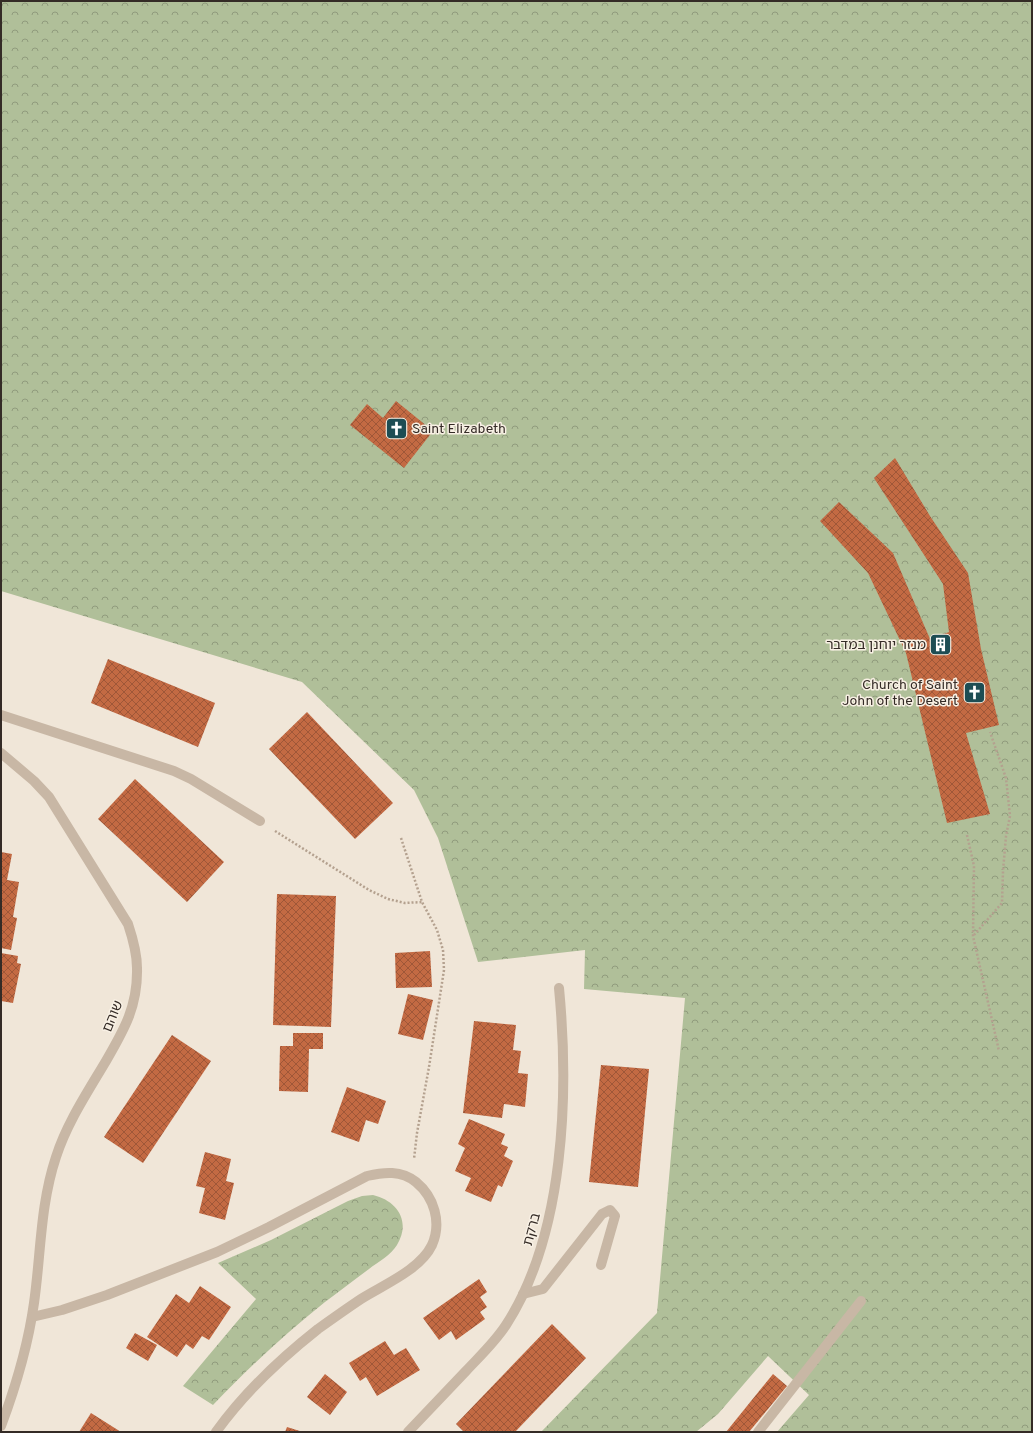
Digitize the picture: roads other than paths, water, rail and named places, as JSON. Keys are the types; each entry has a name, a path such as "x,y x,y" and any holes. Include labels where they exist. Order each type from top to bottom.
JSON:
{"street":[{"path":"1,715 174,771 191,779 260,821"},
{"name":"שוהם","path":"1,753 34,781 49,797 61,815 128,924 133,939 137,968 135,997 127,1023 69,1124 49,1181 42,1216 32,1317 22,1366 1,1426"},
{"name":"ברקת","path":"408,1432 491,1344 505,1326 523,1294 533,1269 546,1228 555,1182 563,1112 564,1063 559,988"},
{"path":"32,1317 62,1310 107,1295 217,1252 269,1227 367,1176 383,1172 398,1173 412,1179 423,1189 431,1201 436,1214 436,1229 432,1244 423,1259 319,1329 282,1359 250,1391 216,1432"},
{"path":"523,1294 543,1289 602,1214 610,1210 615,1216 601,1265"},
{"path":"758,1432 861,1301"}],"place":[{"name":"Saint Elizabeth","path":"396,428"},
{"name":"מנזר יוחנן במדבר","path":"941,644"},
{"name":"Church of Saint John of the Desert","path":"974,692"}]}
